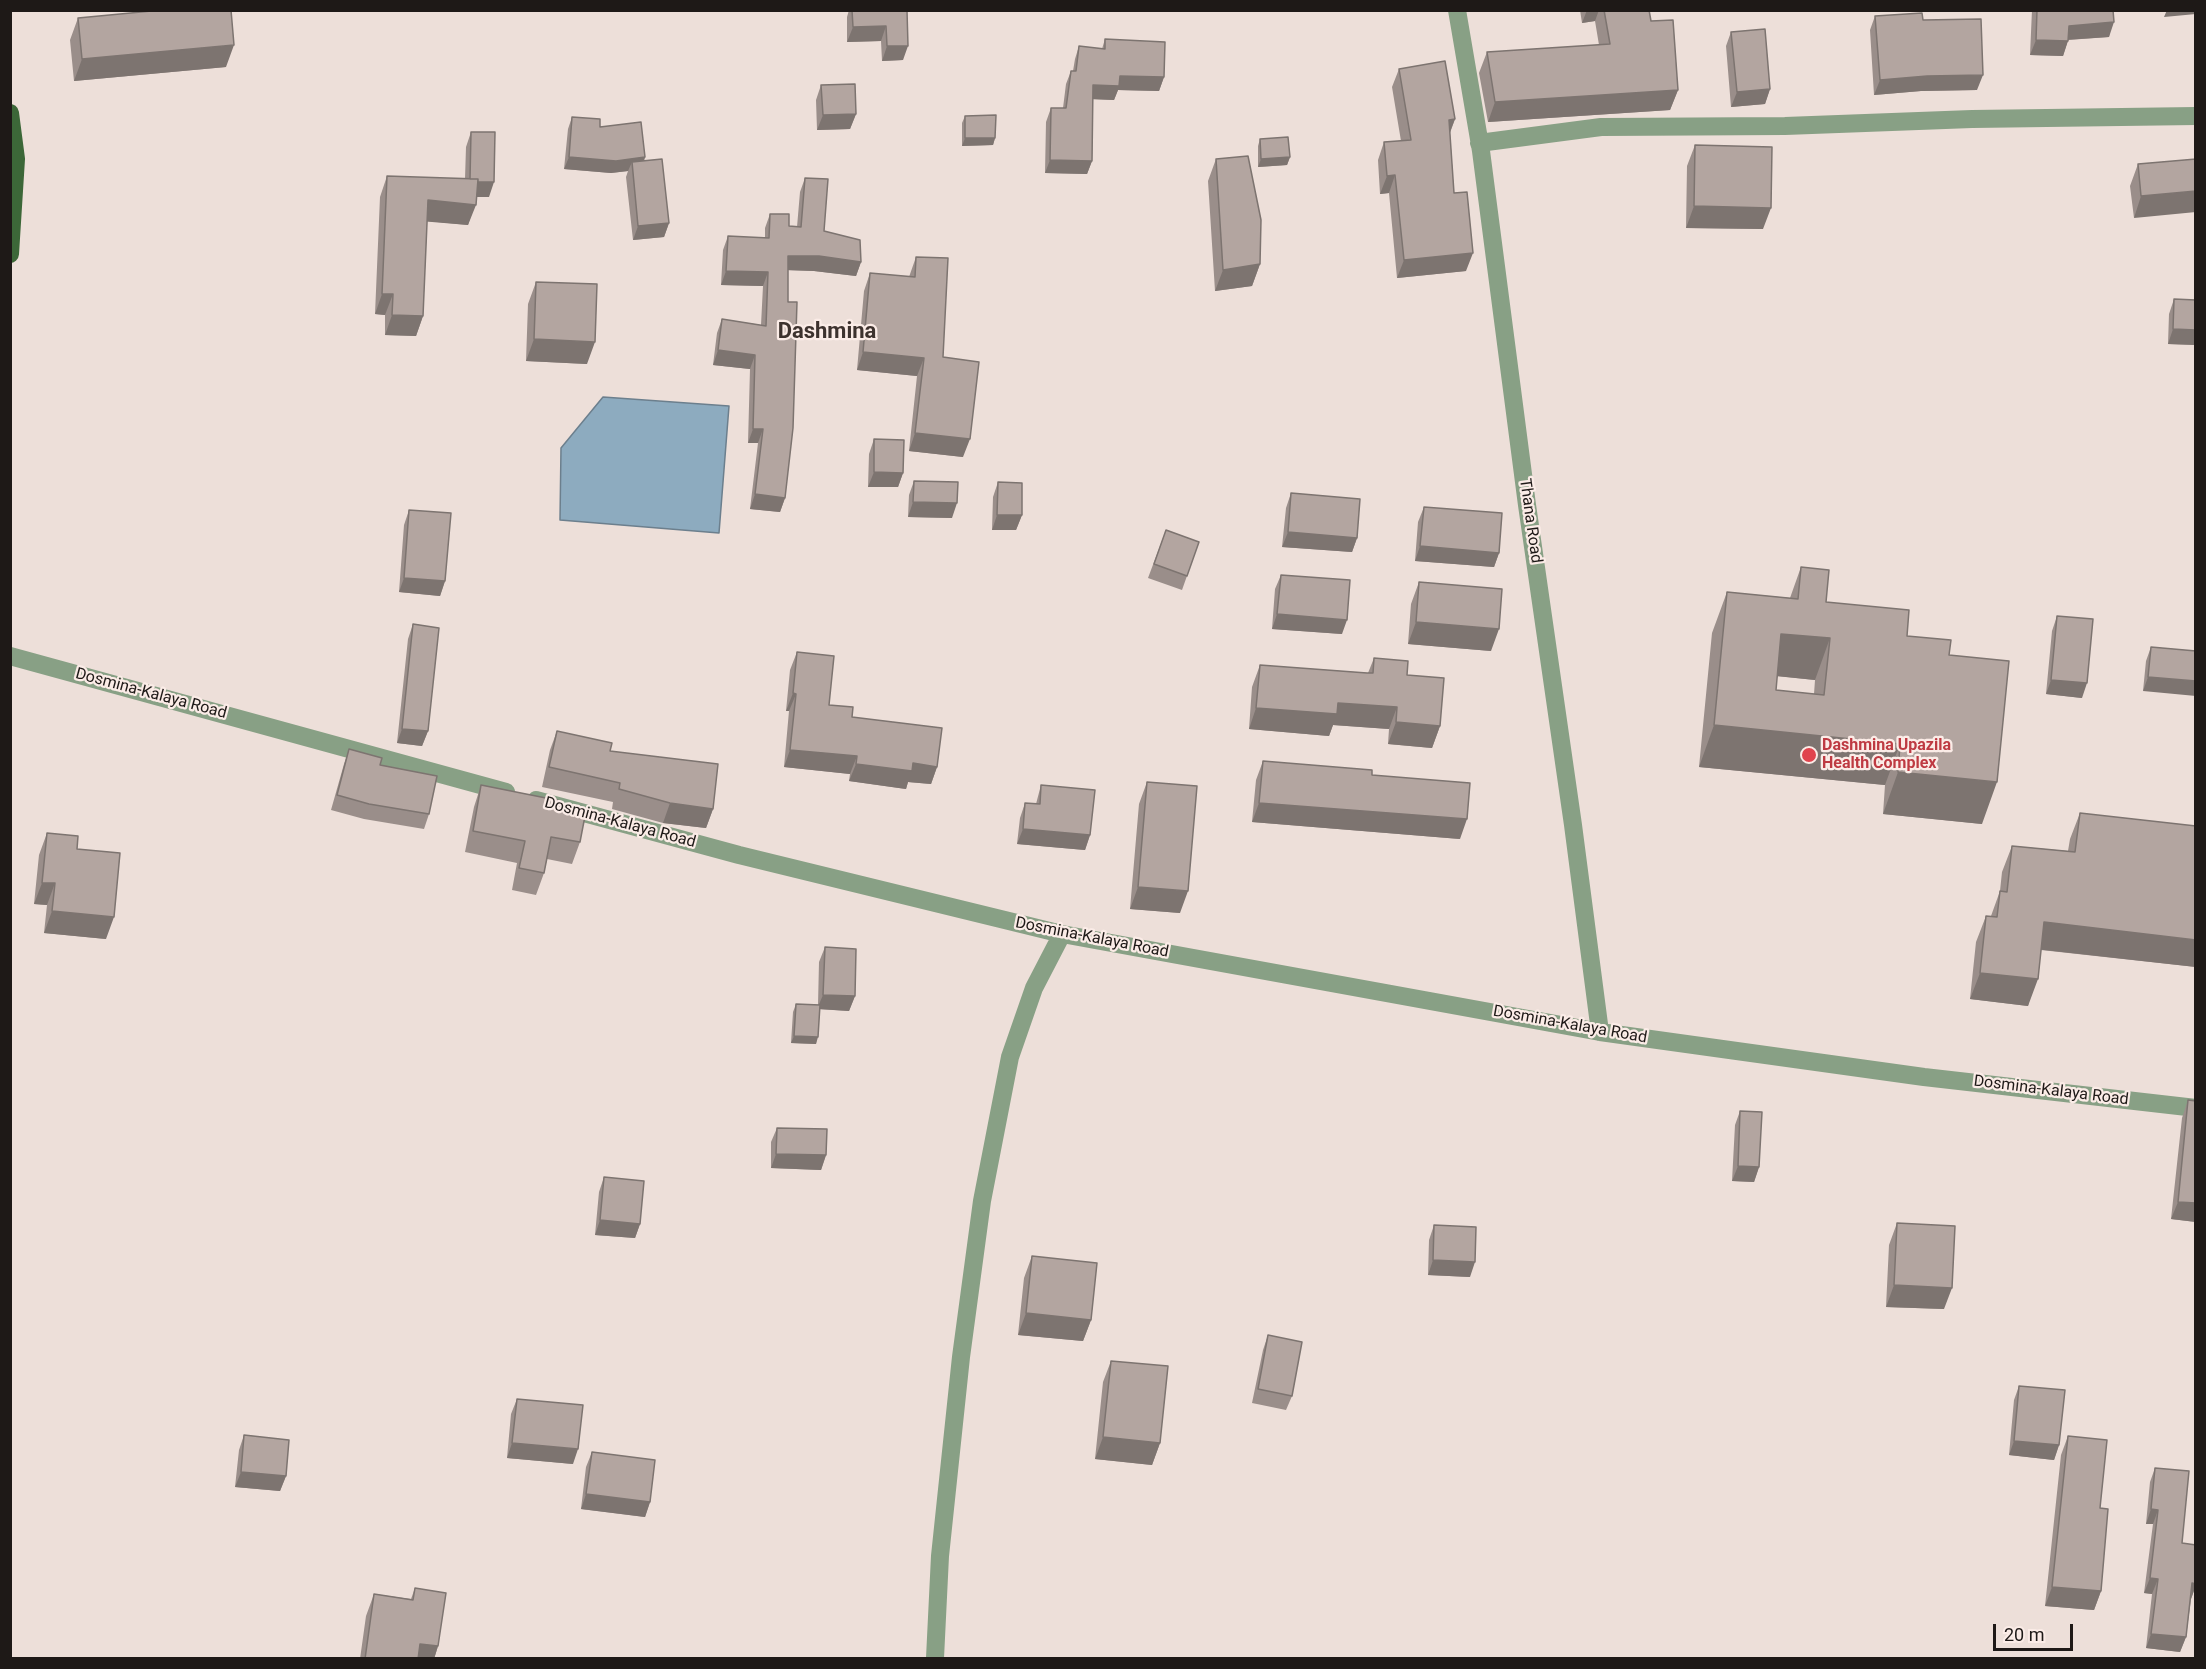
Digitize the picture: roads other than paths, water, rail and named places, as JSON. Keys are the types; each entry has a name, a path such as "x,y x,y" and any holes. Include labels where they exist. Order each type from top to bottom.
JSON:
{"main road":[{"path":"10,113 16,159 10,254"}],"street":[{"name":"Thana Road","path":"1457,10 1479,143 1600,1032"},
{"path":"1479,143 1601,127 1785,126 1983,119 2196,116"},
{"name":"Dosmina-Kalaya Road","path":"10,656 739,855 1062,934 1600,1032 1924,1077 2196,1108"},
{"path":"935,1659 940,1556 961,1357 982,1201 1010,1057 1034,988 1062,934"}],"water":[{"path":"603,397 729,406 719,533 560,520 561,448"}],"place":[{"name":"Dashmina Upazila Health Complex","path":"1809,755"}],"district":[{"name":"Dashmina","path":"827,332"}]}
